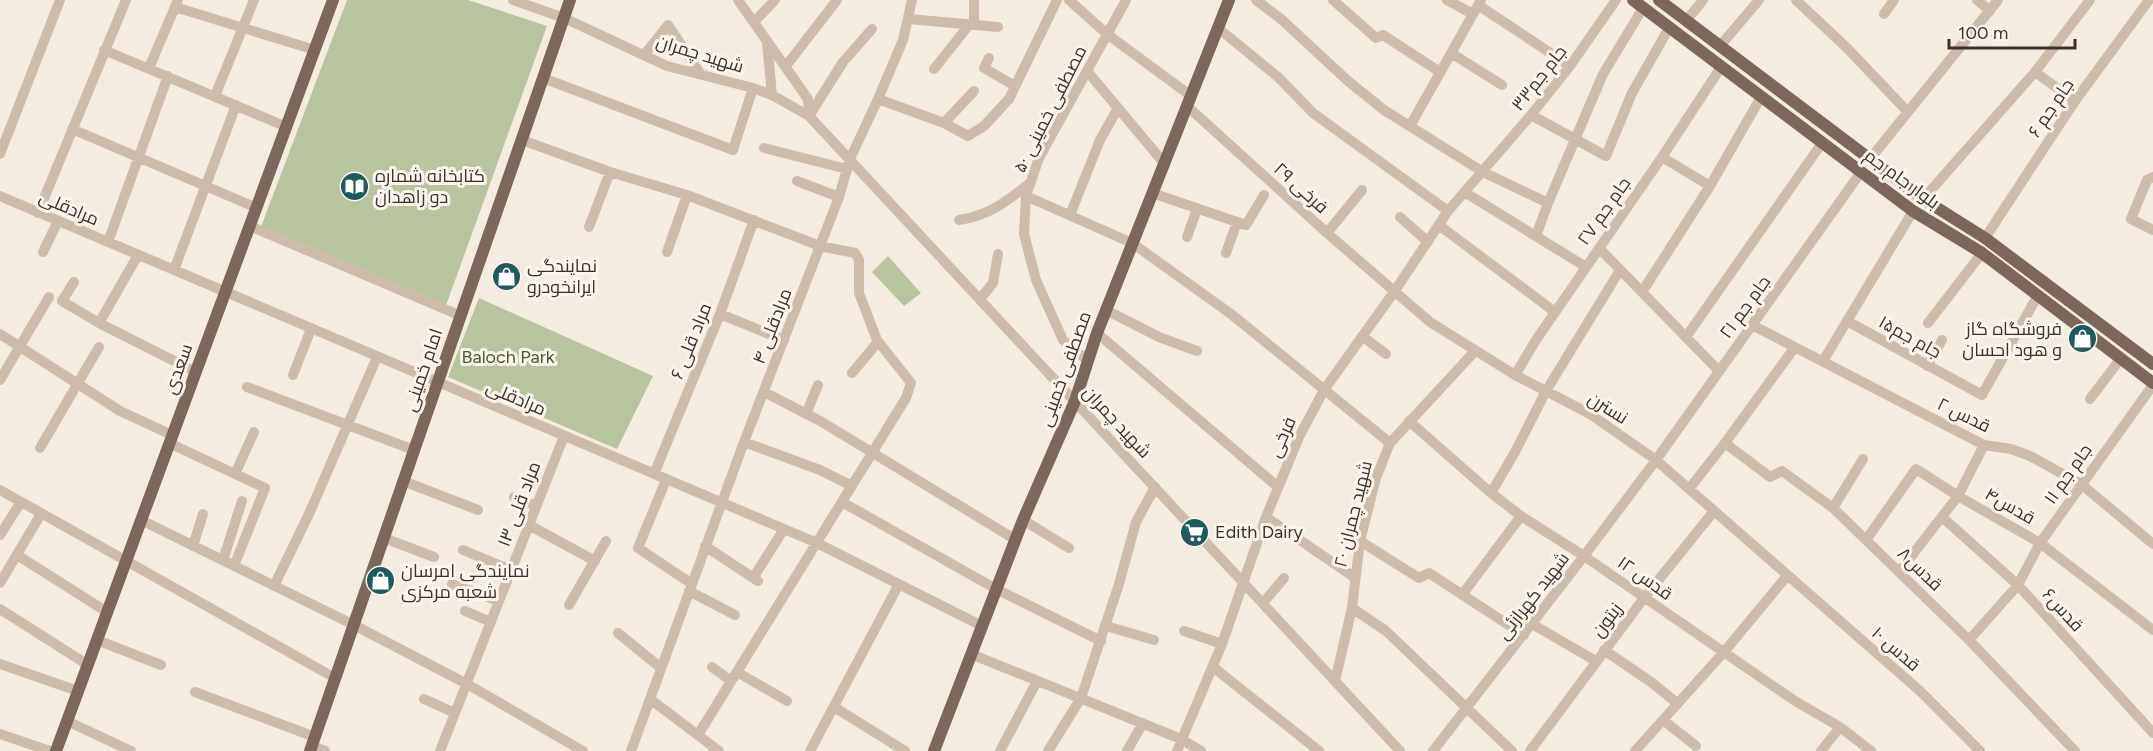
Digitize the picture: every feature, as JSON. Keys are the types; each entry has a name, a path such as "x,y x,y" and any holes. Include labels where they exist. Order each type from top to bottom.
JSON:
{"main road":[{"name":"سعدی","path":"56,751 333,0"},
{"name":"امام خمینی","path":"312,745 570,0"},
{"name":"مصطفی خمینی","path":"934,751 1023,520 1075,401 1097,333 1229,0"},
{"name":"بلوار جام جم","path":"1633,0 1913,212 1982,253 2153,384"},
{"name":"بلوار جام جم","path":"1659,0 1923,199 1985,238 2153,364"},
{"path":"1861,172 1870,159"}],"street":[{"path":"0,154 60,0"},
{"path":"38,213 126,0"},
{"path":"215,96 254,0"},
{"name":"شهید چمران","path":"513,0 564,18 667,66 700,73 772,95 809,116 848,164 980,299 1400,751"},
{"name":"شهید چمران","path":"738,0 808,99 809,116"},
{"path":"754,22 776,0"},
{"path":"786,66 837,0"},
{"name":"مرادقلی ۴","path":"631,751 744,442 839,197 848,164 903,40 912,0"},
{"path":"934,69 971,25 974,0"},
{"path":"878,99 944,123 968,136 984,126 1009,99 1057,0"},
{"name":"فرخی ۲۹","path":"1069,0 1189,101 1327,233 1394,292"},
{"name":"مصطفی خمینی ۵۰","path":"1087,360 1063,340 1036,280 1024,234 1026,196 1039,158 1126,0"},
{"path":"1256,0 1281,19 1348,81 1384,110 1483,172 1548,203"},
{"path":"1333,0 1376,38 1383,35 1440,72"},
{"path":"1447,0 1477,6 1570,66"},
{"name":"جام جم۳۳","path":"1483,172 1570,66 1616,0"},
{"path":"1686,21 1703,0"},
{"path":"1720,46 1759,0"},
{"path":"1796,0 1847,48 1907,111"},
{"path":"1884,14 1894,0"},
{"path":"1977,0 1990,11"},
{"path":"1870,159 1998,0"},
{"path":"1923,199 2035,72 2090,0"},
{"name":"جام جم ۶","path":"1985,238 2075,101 2149,0"},
{"path":"149,68 177,4 315,50"},
{"path":"1410,126 1477,6"},
{"path":"1536,237 1548,203 1603,74 1643,8"},
{"path":"909,19 998,27"},
{"path":"644,55 668,25 700,73"},
{"path":"1218,27 1278,77 1313,113 1448,211"},
{"path":"1531,115 1606,156 1632,93 1669,28"},
{"path":"809,116 843,62 872,29"},
{"path":"767,42 772,95"},
{"path":"104,50 287,127"},
{"path":"1451,53 1502,85"},
{"path":"989,58 984,68 1015,86"},
{"name":"جام جم ۲۷","path":"1515,375 1721,67"},
{"path":"1087,71 1164,163"},
{"path":"2035,72 2075,101"},
{"path":"108,242 168,76"},
{"path":"543,78 733,150 753,88"},
{"path":"944,123 974,91"},
{"path":"1642,292 1710,186 1761,97"},
{"path":"174,270 236,105"},
{"path":"1070,215 1100,140 1118,108"},
{"path":"72,129 257,208"},
{"path":"522,140 610,172 687,195 820,246 855,253 859,260 859,293 879,342 911,383 906,398 698,735"},
{"path":"1686,337 1822,143"},
{"path":"764,148 848,164"},
{"path":"1662,158 1710,186"},
{"path":"589,226 610,172"},
{"name":"فرخی","path":"1177,751 1222,644 1266,517 1299,437 1324,390 1440,226 1448,211 1483,172"},
{"name":"جام جم ۲۱","path":"1656,460 1861,172"},
{"path":"2153,177 2147,180 2131,219 2153,230"},
{"path":"797,181 839,197"},
{"path":"959,220 978,216 1003,204 1031,183"},
{"path":"1327,233 1362,190"},
{"path":"1152,193 1246,225 1264,195"},
{"path":"1466,193 1586,267"},
{"path":"667,252 687,195"},
{"name":"مرادقلی","path":"0,196 817,543 982,626"},
{"path":"1026,196 1132,243 1231,314 1390,443"},
{"path":"1187,237 1197,209"},
{"path":"1823,362 1913,212"},
{"path":"1400,217 1428,242"},
{"name":"مراد قلی ۶","path":"654,474 720,314 754,220"},
{"path":"43,252 58,221"},
{"path":"1226,253 1237,222"},
{"path":"250,226 461,316"},
{"path":"1440,226 1555,312"},
{"path":"1599,248 1719,371"},
{"path":"1928,323 1982,253"},
{"path":"980,299 993,283 999,254"},
{"path":"99,323 138,255"},
{"path":"1491,493 1546,391 1620,270"},
{"path":"74,282 62,301 99,323 196,372"},
{"name":"نسترن","path":"1394,292 1430,322 1475,351 1515,375 1590,414 1656,460 1788,576"},
{"name":"جام جم۱۵","path":"1847,321 1982,395 2038,295"},
{"path":"0,380 49,297"},
{"path":"1106,310 1159,337 1197,351"},
{"path":"720,314 784,340"},
{"name":"قدس ۲","path":"1752,325 1984,445 2012,449 2030,456 2081,484 2153,544"},
{"path":"293,375 311,329"},
{"path":"1097,333 1278,487"},
{"path":"0,334 120,411 265,488 234,566"},
{"path":"1362,336 1386,354"},
{"path":"1927,366 1942,340"},
{"path":"852,372 879,342"},
{"path":"40,448 99,347"},
{"path":"1689,489 1795,347"},
{"name":"شهید چمران ۲۰","path":"1335,681 1352,608 1360,541 1376,478 1390,443 1475,351"},
{"path":"274,586 309,514 377,357"},
{"path":"2090,399 2121,358"},
{"name":"جام جم ۱۱","path":"1969,640 2018,585 2040,543 2153,384"},
{"path":"806,414 818,385"},
{"path":"247,387 414,450"},
{"path":"764,392 806,414 1016,540"},
{"name":"قدس ۱۲","path":"1409,421 1491,493 1521,516 1584,556 1795,700 1840,727 1870,751"},
{"path":"235,474 254,432"},
{"name":"مراد قلی ۱۳","path":"440,751 564,436"},
{"path":"744,442 820,470 852,486"},
{"name":"قدس۸","path":"1725,443 1770,477 1782,471 1833,508 1969,640 2075,751"},
{"path":"1899,572 1958,496 1984,445"},
{"path":"1833,508 1863,459"},
{"name":"شهید کهرازئی","path":"1433,751 1656,460"},
{"name":"قدس۴","path":"1866,540 1916,469 2040,543 2153,630"},
{"path":"666,480 638,548 691,587 735,615"},
{"path":"403,481 478,510"},
{"path":"1048,751 1081,698 1106,626 1136,522 1155,488"},
{"path":"0,490 335,678"},
{"path":"514,497 536,506"},
{"path":"223,560 242,501"},
{"path":"0,536 21,502"},
{"path":"842,502 996,589 1101,641"},
{"name":"زیتون","path":"1530,751 1644,598 1714,512"},
{"path":"0,583 41,514"},
{"path":"193,546 203,514"},
{"path":"1462,594 1521,516"},
{"path":"1266,517 1354,577"},
{"name":"قدس۶","path":"1942,517 2018,585 2153,733"},
{"path":"141,520 354,625 466,684 583,751"},
{"path":"1023,520 1069,548"},
{"path":"529,525 595,561"},
{"path":"705,546 756,579 784,529"},
{"path":"384,538 434,556"},
{"path":"569,605 606,541"},
{"path":"1360,541 1419,579 1429,573 1524,635"},
{"path":"463,550 511,570"},
{"path":"17,555 107,612"},
{"path":"1635,751 1724,652 1788,576"},
{"name":"قدس ۱۰","path":"1788,576 1920,691 1980,751"},
{"path":"1263,603 1284,578"},
{"path":"452,584 499,601"},
{"path":"810,751 899,584"},
{"path":"1352,608 1386,631 1512,751"},
{"path":"0,609 88,664"},
{"path":"465,611 491,622"},
{"path":"1532,624 1596,661"},
{"path":"1106,626 1154,640"},
{"path":"1184,631 1222,644"},
{"path":"618,633 661,668"},
{"path":"97,640 161,665"},
{"path":"1604,650 1677,703"},
{"path":"971,654 1181,739 1201,751"},
{"path":"1,667 78,691"},
{"path":"712,667 787,701"},
{"path":"1213,667 1319,751"},
{"path":"1000,751 1037,681"},
{"path":"195,692 325,751"},
{"path":"424,699 455,713"},
{"path":"650,699 719,751"},
{"path":"834,707 905,751"},
{"path":"1663,720 1696,746"},
{"path":"67,721 131,751"},
{"path":"1127,751 1143,723"},
{"path":"1821,751 1840,727"},
{"path":"0,734 50,751"}],"green space":[{"path":"347,0 468,0 547,26 444,311 259,232"},
{"path":"888,256 921,293 904,306 872,272"},
{"name":"Baloch Park","path":"479,298 653,376 617,449 448,377"}],"place":[{"name":"کتابخانه شماره دو زاهدان","path":"354,186"},
{"name":"نمایندگی ایرانخودرو","path":"506,276"},
{"name":"فروشگاه گاز و هود احسان","path":"2083,339"},
{"name":"Edith Dairy","path":"1194,532"},
{"name":"نمایندگی امرسان شعبه مرکزی","path":"380,581"}]}
